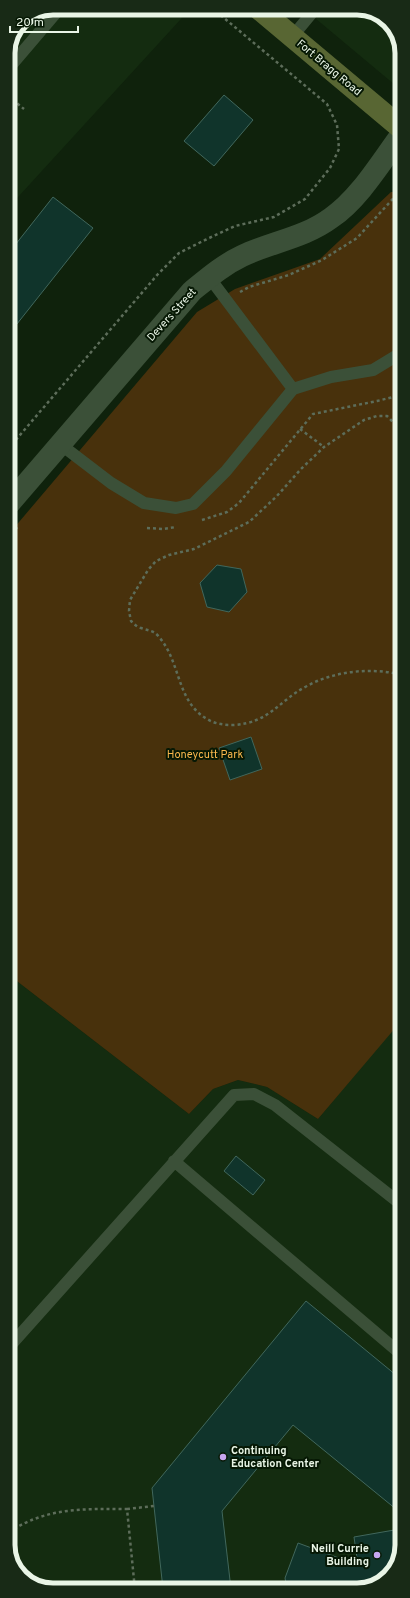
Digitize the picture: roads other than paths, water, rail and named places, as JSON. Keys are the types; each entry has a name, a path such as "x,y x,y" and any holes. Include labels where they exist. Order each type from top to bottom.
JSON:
{"main road":[{"name":"Fort Bragg Road","path":"266,15 395,123"}],"street":[{"name":"Devers Street","path":"16,513 60,444 192,290 216,271 243,256 305,234 331,218 354,197 395,143"}],"lane":[{"path":"15,61 54,15"},
{"path":"292,37 310,15"},
{"path":"209,277 293,389"},
{"path":"60,444 111,482 144,503 176,508 193,504 226,472 293,389 330,378 373,370 395,357"},
{"path":"15,1340 234,1094 254,1094 275,1105 395,1194"},
{"path":"174,1162 395,1349"}],"place":[{"name":"Continuing Education Center","path":"223,1457"},
{"name":"Neill Currie Building","path":"377,1555"}],"park label":[{"name":"Honeycutt Park","path":"205,755"}]}
